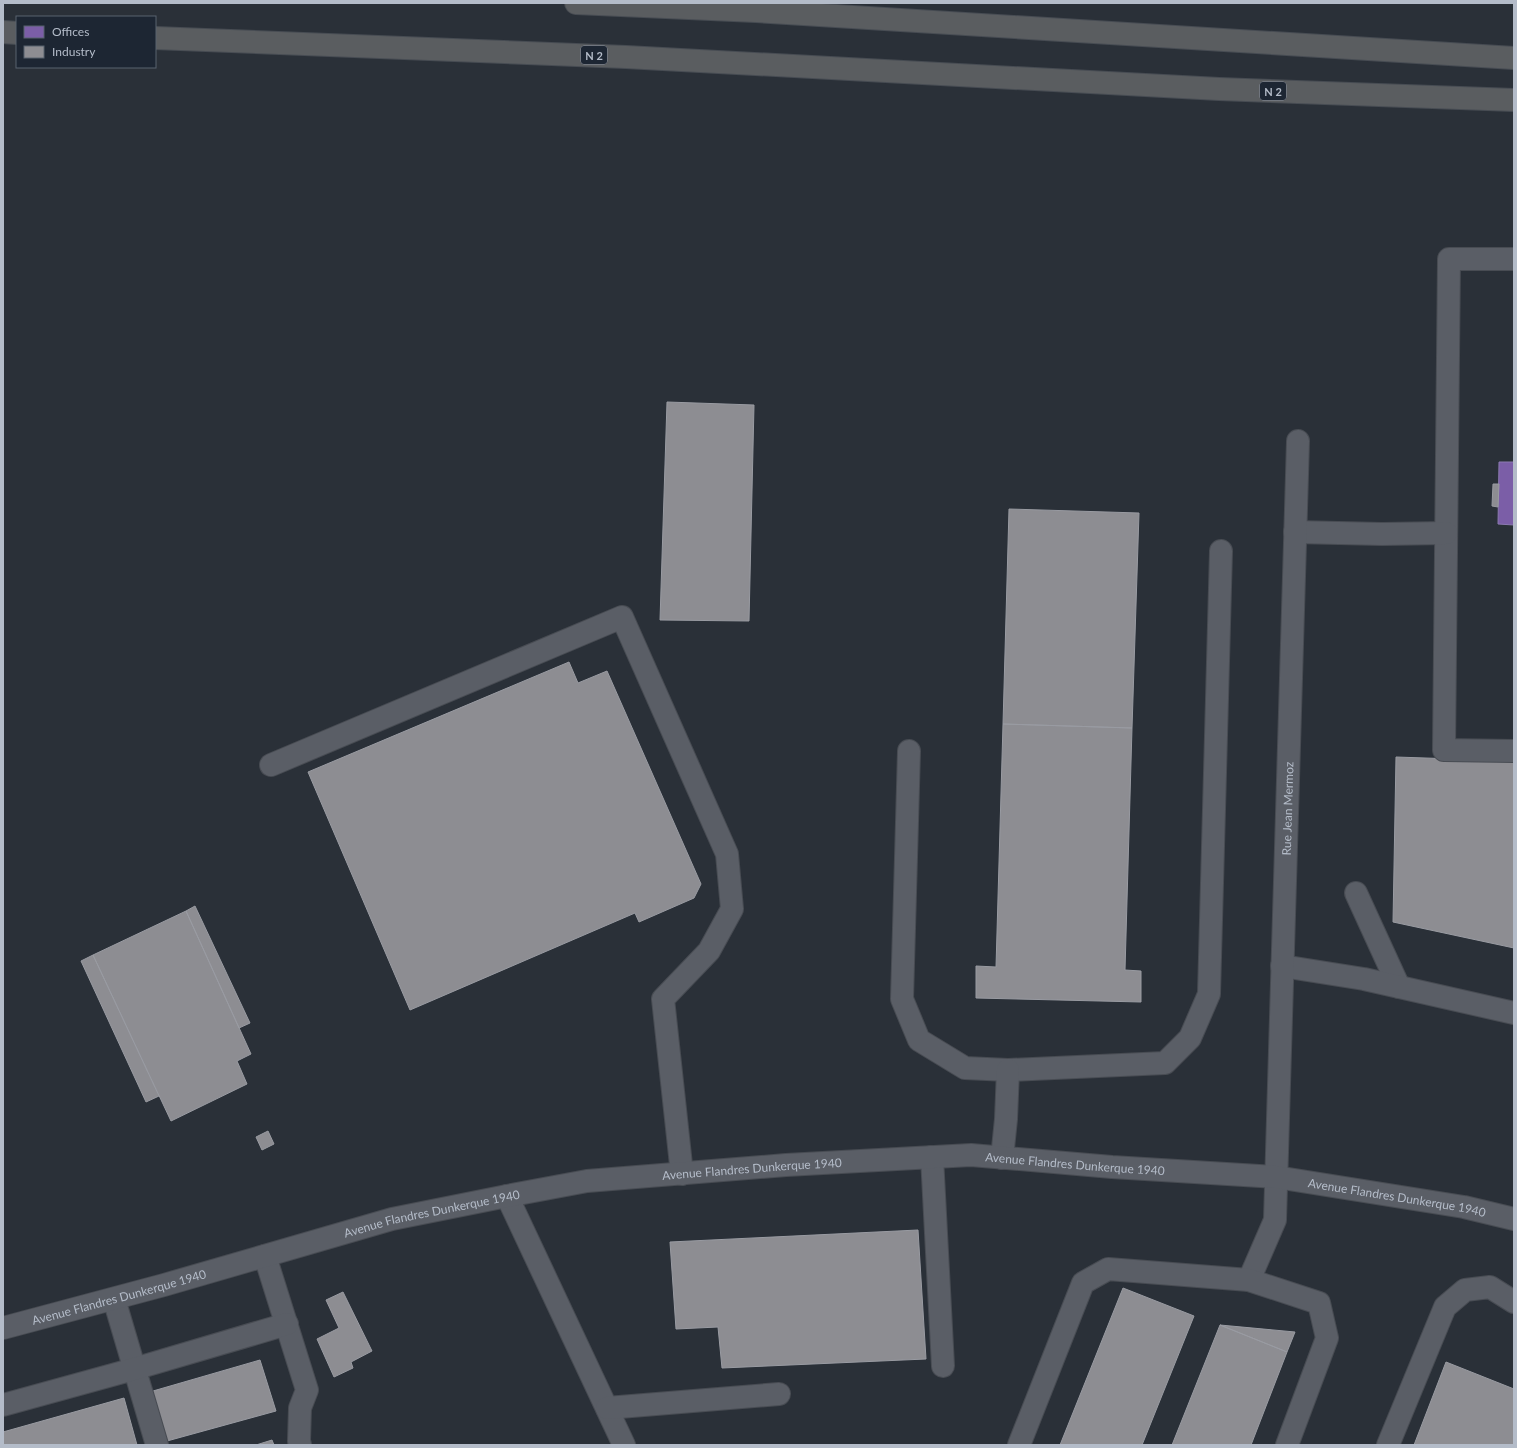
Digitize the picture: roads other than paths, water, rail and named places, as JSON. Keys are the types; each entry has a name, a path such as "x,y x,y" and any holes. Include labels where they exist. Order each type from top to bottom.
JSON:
{"highway":[{"path":"576,3 764,12 1514,58"},
{"path":"3,32 16,33"},
{"name":"N 2","path":"156,38 626,56 784,66 1219,89 1514,100"}],"street":[{"path":"1514,259 1449,259 1444,750 1514,751"},
{"name":"Rue Jean Mermoz","path":"1248,1280 1275,1220 1298,441"},
{"path":"1295,532 1382,534 1446,533"},
{"path":"909,751 902,999 918,1040 965,1068 1008,1070 1165,1063 1190,1038 1210,994 1221,551"},
{"path":"271,765 622,617 727,854 732,909 709,951 663,999 682,1174"},
{"path":"1356,893 1400,987"},
{"path":"1282,966 1364,979 1514,1013"},
{"path":"1002,1158 1006,1119 1008,1070"},
{"name":"Avenue Flandres Dunkerque 1940","path":"3,1328 392,1219 587,1181 786,1165 972,1155 1112,1167 1276,1177 1464,1207 1514,1219"},
{"path":"932,1157 943,1366"},
{"path":"507,1196 624,1445"},
{"path":"264,1256 307,1390 300,1408 300,1445"},
{"path":"1019,1445 1084,1283 1108,1269 1248,1280 1319,1303 1327,1338 1287,1445"},
{"path":"1388,1445 1445,1307 1465,1290 1490,1287 1514,1302"},
{"path":"114,1298 157,1445"},
{"path":"3,1405 134,1369 287,1324"},
{"path":"607,1408 779,1394"}]}
